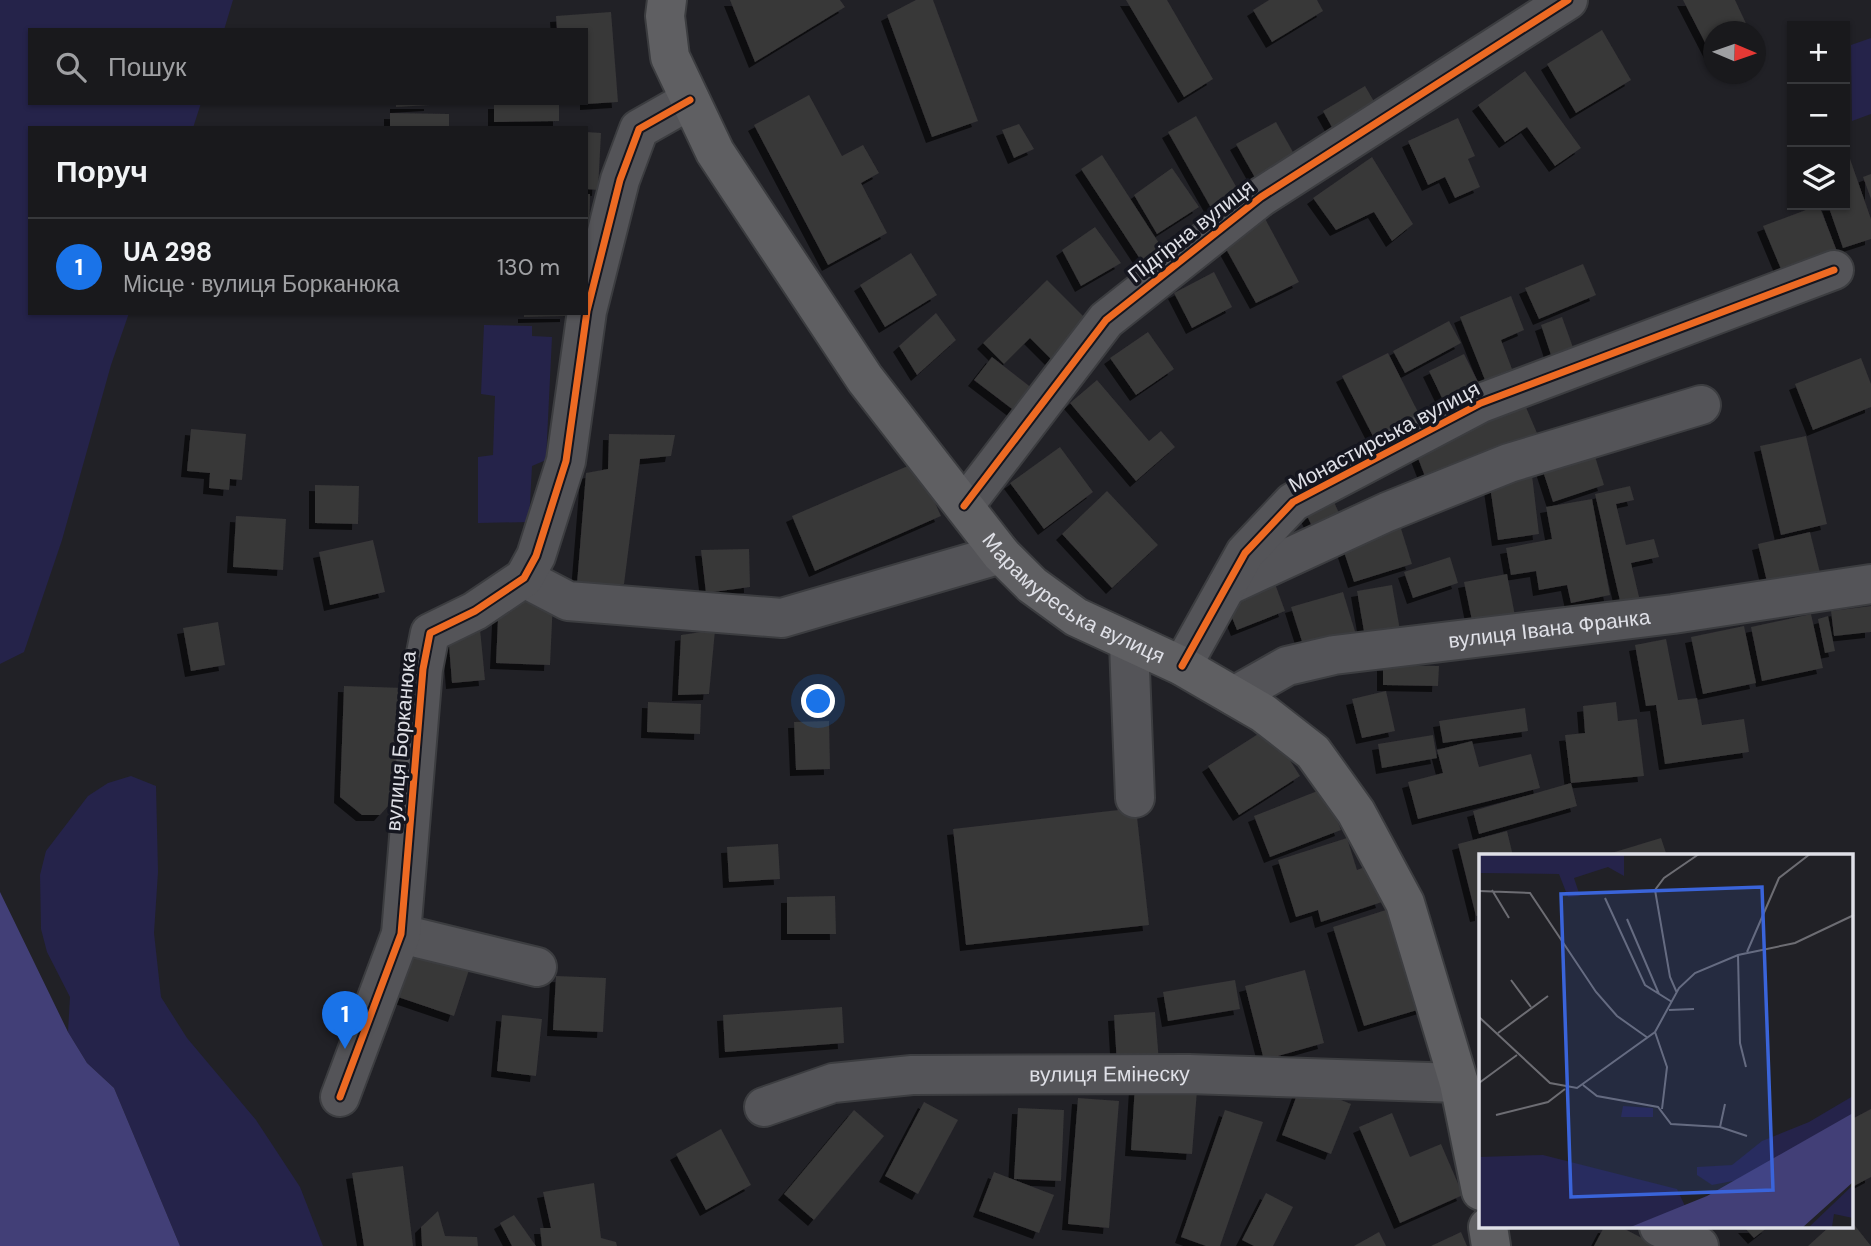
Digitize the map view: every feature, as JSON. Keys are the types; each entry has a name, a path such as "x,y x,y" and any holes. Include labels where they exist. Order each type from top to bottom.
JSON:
{"main road":[{"name":"Марамуреська вулиця","path":"667,0 665,16 670,57 715,152 865,379 1001,554 1032,585 1076,617 1129,644 1182,666 1264,713 1313,752 1356,812 1405,902 1476,1141 1479,1171"},
{"path":"1488,1228 1491,1246"}],"street":[{"name":"Підгірна вулиця","path":"964,506 1106,320 1261,197 1568,0"},
{"path":"588,307 620,180 639,129 690,100"},
{"name":"Монастирська вулиця","path":"1182,666 1245,553 1293,502 1481,403 1834,271"},
{"path":"586,315 566,461 536,556 524,579 568,601 782,618 1001,554"},
{"path":"1227,586 1387,512 1509,463 1701,405"},
{"name":"вулиця Борканюка","path":"340,1097 401,934 423,669 430,633 475,611 524,579"},
{"name":"вулиця Івана Франка","path":"1234,696 1287,666 1334,655 1672,614 1871,584"},
{"path":"1129,644 1135,798"},
{"path":"401,934 537,967"},
{"name":"вулиця Емінеску","path":"764,1107 833,1083 912,1075 1189,1074 1459,1083"},
{"path":"1661,1228 1699,1246"}],"shaded area":[{"path":"0,0 233,0 225,28 28,28 28,105 200,105 194,126 28,126 28,315 128,315 111,365 62,540 24,652 0,664"},
{"path":"1871,38 1871,114 1852,121 1851,45"},
{"path":"484,325 532,326 532,336 552,337 546,460 532,466 529,522 478,523 478,457 493,455 495,396 481,394"},
{"path":"131,776 156,786 158,872 154,933 161,997 187,1038 256,1120 300,1187 323,1246 180,1246 114,1088 87,1063 68,1032 70,997 47,952 41,929 40,875 46,851 88,796 108,783"},
{"path":"0,892 68,1032 87,1063 114,1088 180,1246 0,1246"}],"building":[{"path":"730,0 840,0 845,7 755,62"},
{"path":"916,0 933,0 978,121 932,137 887,15"},
{"path":"1126,0 1167,0 1213,79 1184,97"},
{"path":"1269,0 1317,0 1323,11 1272,42 1253,10"},
{"path":"1683,0 1735,0 1745,21 1703,21 1703,39"},
{"path":"611,12 618,102 588,104 588,28 557,28 556,16"},
{"path":"1602,30 1631,80 1576,113 1547,64"},
{"path":"1525,71 1581,148 1555,166 1527,127 1505,142 1478,105"},
{"path":"1365,86 1382,115 1339,140 1323,111"},
{"path":"809,95 842,156 863,145 879,173 861,183 887,233 828,265 754,125"},
{"path":"396,105 430,105 396,107"},
{"path":"494,105 559,105 559,121 494,122"},
{"path":"390,113 449,114 449,126 390,126"},
{"path":"1196,116 1242,197 1214,213 1168,132"},
{"path":"1458,118 1475,156 1468,159 1480,187 1455,198 1445,177 1428,185 1408,141"},
{"path":"1276,122 1298,161 1258,183 1236,144"},
{"path":"1019,124 1034,149 1014,158 1002,130"},
{"path":"588,132 601,133 598,190 588,189"},
{"path":"1102,155 1166,254 1146,268 1081,169"},
{"path":"1372,157 1413,224 1392,241 1374,212 1336,230 1313,198"},
{"path":"1850,159 1871,219 1871,239 1843,248 1830,210 1850,210"},
{"path":"1172,168 1199,207 1157,234 1134,195"},
{"path":"1871,174 1871,199 1863,177"},
{"path":"588,194 590,194 589,239"},
{"path":"1806,210 1821,210 1840,259 1786,281 1763,226"},
{"path":"1261,211 1299,282 1256,303 1220,238"},
{"path":"1095,227 1121,263 1081,286 1062,250"},
{"path":"911,253 937,295 885,327 860,285"},
{"path":"1583,264 1596,295 1539,319 1525,288"},
{"path":"1214,272 1232,307 1192,328 1174,293"},
{"path":"1047,280 1089,322 1051,359 1030,338 1004,364 983,343"},
{"path":"1511,296 1524,330 1501,340 1512,369 1485,380 1460,317"},
{"path":"936,313 956,340 917,375 899,346"},
{"path":"524,315 566,315 566,316"},
{"path":"1562,317 1575,353 1553,361 1541,325"},
{"path":"1449,321 1461,343 1405,373 1393,351"},
{"path":"1148,332 1174,369 1136,395 1110,358"},
{"path":"1388,353 1421,418 1376,442 1342,376"},
{"path":"1464,354 1478,382 1443,400 1429,371"},
{"path":"992,357 1037,392 1020,415 974,380"},
{"path":"1861,358 1871,384 1871,407 1813,430 1795,384"},
{"path":"1097,380 1149,441 1161,431 1175,447 1136,481 1070,403"},
{"path":"1525,405 1540,440 1428,484 1414,448"},
{"path":"191,429 246,434 242,480 230,479 229,490 209,488 210,473 187,471"},
{"path":"609,434 675,435 671,456 640,459 624,584 577,584 586,473 608,469"},
{"path":"1806,436 1827,524 1781,535 1760,446"},
{"path":"1060,447 1093,492 1044,529 1010,483"},
{"path":"1592,447 1604,485 1553,502 1541,465"},
{"path":"917,462 941,516 815,571 792,516"},
{"path":"1532,475 1539,534 1498,540 1489,480"},
{"path":"315,485 359,486 358,524 315,523"},
{"path":"1630,486 1634,500 1616,504 1626,545 1654,539 1659,557 1631,563 1640,601 1621,605 1595,494"},
{"path":"1107,491 1158,545 1112,588 1062,534"},
{"path":"1331,495 1342,520 1315,533 1303,507"},
{"path":"1592,499 1610,595 1571,603 1567,585 1539,590 1536,571 1511,575 1506,548 1552,539 1546,507"},
{"path":"236,516 286,519 283,570 233,567"},
{"path":"1399,522 1412,564 1354,582 1340,540"},
{"path":"1810,532 1821,577 1769,590 1758,544"},
{"path":"373,540 385,592 330,605 319,552"},
{"path":"749,549 750,587 706,593 701,550"},
{"path":"1450,557 1458,583 1413,598 1404,572"},
{"path":"1507,574 1516,621 1474,630 1464,582"},
{"path":"1274,581 1285,611 1237,630 1225,600"},
{"path":"1392,585 1401,636 1366,643 1357,591"},
{"path":"1343,592 1357,638 1306,654 1291,607"},
{"path":"499,597 553,600 550,665 496,663"},
{"path":"1871,606 1871,632 1834,636 1831,611"},
{"path":"1811,614 1823,668 1762,681 1751,627"},
{"path":"1828,616 1835,651 1825,653 1818,619"},
{"path":"218,622 225,665 191,671 183,628"},
{"path":"1744,626 1756,683 1703,694 1691,637"},
{"path":"480,629 485,680 452,683 448,632"},
{"path":"715,630 709,694 678,695 681,635"},
{"path":"1666,639 1678,700 1697,698 1702,725 1744,719 1749,752 1665,764 1656,705 1646,706 1635,645"},
{"path":"1383,665 1439,666 1438,686 1383,685"},
{"path":"344,686 404,688 399,794 380,815 362,815 340,797"},
{"path":"1386,691 1395,731 1362,738 1352,699"},
{"path":"648,702 701,704 700,734 647,732"},
{"path":"1616,702 1618,721 1637,719 1644,776 1571,783 1565,735 1585,733 1583,706"},
{"path":"1525,708 1528,731 1443,743 1439,721"},
{"path":"829,721 830,769 796,770 794,722"},
{"path":"1269,727 1300,776 1239,815 1208,766"},
{"path":"1433,735 1437,758 1382,768 1378,744"},
{"path":"1472,741 1479,767 1531,754 1540,788 1418,819 1408,782 1443,773 1437,750"},
{"path":"1571,783 1577,806 1479,834 1473,811"},
{"path":"1325,788 1341,830 1270,857 1254,816"},
{"path":"1136,808 1149,925 966,945 953,829"},
{"path":"1507,831 1513,854 1479,854 1479,915 1476,916 1458,844"},
{"path":"1347,838 1357,870 1370,865 1382,902 1321,922 1318,910 1296,917 1278,860"},
{"path":"1661,838 1666,854 1608,854"},
{"path":"778,844 780,879 729,882 727,847"},
{"path":"835,896 836,934 787,934 787,897"},
{"path":"1392,908 1424,1008 1364,1026 1333,927"},
{"path":"412,952 469,970 454,1016 398,997"},
{"path":"1305,970 1324,1043 1264,1060 1245,986"},
{"path":"556,976 606,978 603,1032 553,1030"},
{"path":"1235,980 1240,1009 1168,1021 1163,992"},
{"path":"842,1007 844,1043 725,1052 723,1015"},
{"path":"1155,1012 1159,1062 1117,1065 1114,1015"},
{"path":"502,1015 542,1019 536,1076 497,1071"},
{"path":"1301,1084 1351,1104 1331,1154 1282,1135"},
{"path":"1135,1085 1197,1090 1192,1154 1131,1150"},
{"path":"1078,1098 1119,1101 1109,1228 1068,1224"},
{"path":"924,1102 958,1120 918,1194 885,1176"},
{"path":"1018,1108 1064,1110 1061,1181 1014,1179"},
{"path":"1871,1109 1871,1177 1854,1186 1854,1118"},
{"path":"854,1110 884,1136 814,1220 784,1194"},
{"path":"1225,1110 1263,1122 1220,1246 1206,1246 1181,1237"},
{"path":"1392,1113 1410,1157 1441,1144 1463,1195 1400,1223 1359,1127"},
{"path":"721,1129 751,1185 706,1210 676,1154"},
{"path":"403,1166 413,1246 364,1246 352,1173"},
{"path":"994,1172 1054,1195 1039,1233 979,1211"},
{"path":"594,1183 601,1238 616,1242 617,1246 542,1246 540,1228 551,1228 543,1192"},
{"path":"1266,1193 1293,1207 1273,1246 1254,1246 1242,1240"},
{"path":"438,1211 445,1236 477,1237 478,1246 422,1246 421,1227"},
{"path":"514,1215 536,1246 512,1246 500,1223"},
{"path":"1854,1225 1871,1246 1808,1246 1828,1228 1854,1228"},
{"path":"1603,1228 1623,1228 1657,1246 1594,1246"},
{"path":"1745,1228 1767,1228 1754,1238"},
{"path":"1379,1232 1386,1246 1354,1246"},
{"path":"1461,1232 1467,1246 1431,1246"}],"cycle path":[{"path":"964,506 1106,320 1261,197 1568,0"},
{"path":"588,307 620,180 639,129 690,100"},
{"path":"1182,666 1245,553 1293,502 1481,403 1834,270"},
{"path":"340,1097 401,934 423,669 430,633 475,611 524,578 536,556 566,461 586,315"}],"place":[{"name":"UA 298","path":"345,1049"}]}
